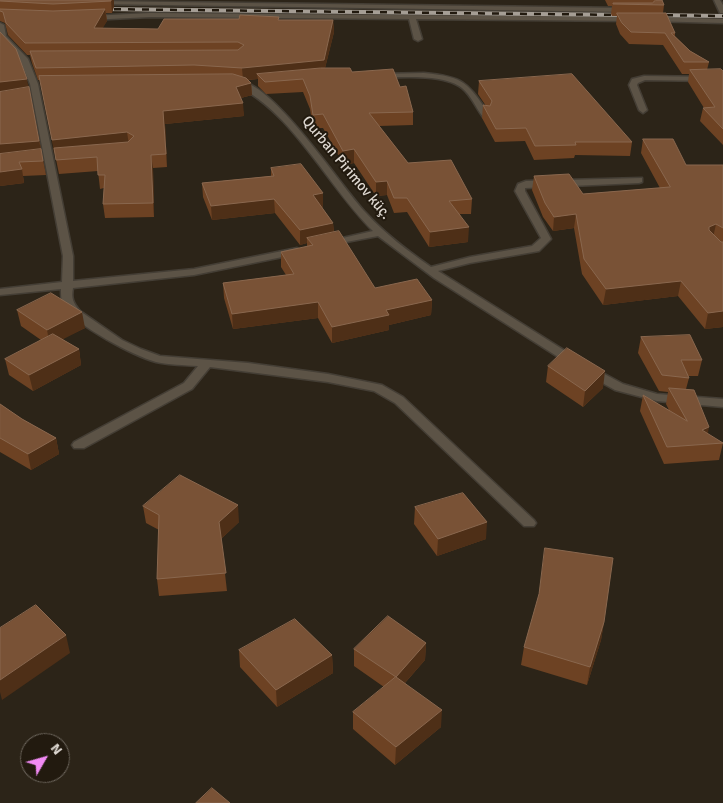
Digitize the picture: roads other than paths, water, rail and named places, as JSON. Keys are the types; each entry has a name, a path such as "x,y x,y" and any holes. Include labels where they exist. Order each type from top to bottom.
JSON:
{"street":[{"path":"646,11 723,12 717,0"},
{"path":"89,2 520,4 636,10"},
{"path":"235,15 238,2"},
{"path":"84,18 150,15 235,15 637,19"},
{"path":"412,17 418,39"},
{"path":"647,19 668,23 723,21"},
{"path":"0,25 1,37 24,59 35,90 68,256 66,296 69,306 76,313 118,342 137,352 159,359 328,378 378,388 399,400 529,523"},
{"path":"24,59 34,58"},
{"path":"706,70 723,76"},
{"path":"366,76 421,76 454,81 464,86 486,115"},
{"path":"643,110 633,85 635,81 644,78 712,79 723,76"},
{"path":"227,82 245,84 263,82"},
{"name":"Qurban Pirimov küç.","path":"245,84 256,90 283,118 352,203 380,233 430,270 619,387 662,398 723,403"},
{"path":"430,270 470,260 536,249 542,245 546,239 520,191 521,186 639,180"},
{"path":"0,292 194,272 380,233"},
{"path":"79,445 188,386 208,363"}],"railway":[{"path":"100,9 625,15"},
{"path":"652,15 723,16"}]}
